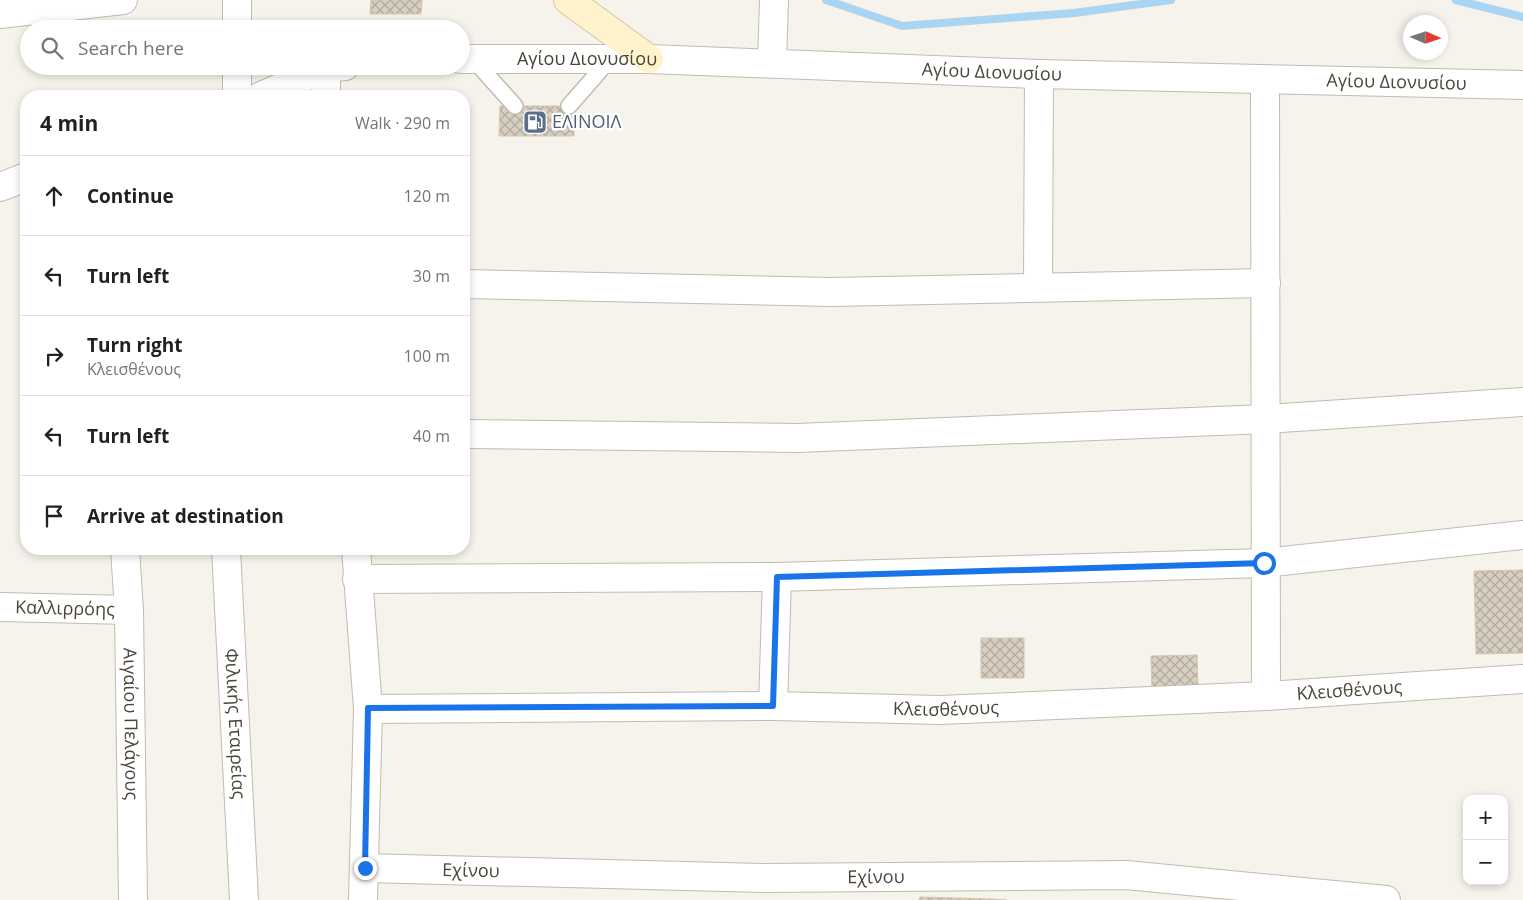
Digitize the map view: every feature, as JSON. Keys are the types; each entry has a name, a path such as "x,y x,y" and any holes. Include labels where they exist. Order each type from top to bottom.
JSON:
{"main road":[{"path":"568,0 649,59"}],"street":[{"path":"0,14 123,0"},
{"path":"236,0 236,20"},
{"path":"772,63 773,5"},
{"name":"Αγίου Διονυσίου","path":"470,59 649,59 1039,74 1523,84"},
{"path":"1038,287 1039,74"},
{"path":"236,75 236,90"},
{"path":"277,90 315,75"},
{"path":"328,90 333,75"},
{"path":"1265,80 1266,419 1264,563 1266,696"},
{"path":"0,186 20,179"},
{"path":"470,284 831,292 1266,283"},
{"path":"470,434 797,438 1266,419 1523,402"},
{"path":"357,579 777,577 1264,563 1523,534"},
{"name":"Αιγαίου Πελάγους","path":"125,555 129,610 133,900"},
{"name":"Φιλικής Εταιρείας","path":"226,555 244,900"},
{"path":"356,555 368,708 363,900"},
{"path":"773,706 777,577"},
{"name":"Καλλιρρόης","path":"0,607 129,610"},
{"name":"Κλεισθένους","path":"368,708 773,706 940,710 1266,696 1523,679"},
{"name":"Εχίνου","path":"365,868 763,889 1126,875 1177,889 1386,900"}],"lane":[{"path":"568,106 610,59"},
{"path":"470,62 515,106"}],"building":[{"path":"371,0 422,0 421,14 370,14"},
{"path":"500,106 574,106 574,136 499,136"},
{"path":"1523,570 1523,653 1476,654 1474,571"},
{"path":"981,638 1024,638 1024,678 981,678"},
{"path":"1197,655 1198,690 1152,692 1151,656"},
{"path":"920,897 993,899 1007,900 919,900"}],"waterway":[{"path":"826,0 902,26 1074,13 1171,0"},
{"path":"1456,0 1523,17"}],"place":[{"name":"ΕΛΙΝΟΙΛ","path":"535,122"}],"route":[{"path":"365,868 368,708 773,706 777,577 1264,563"}]}
